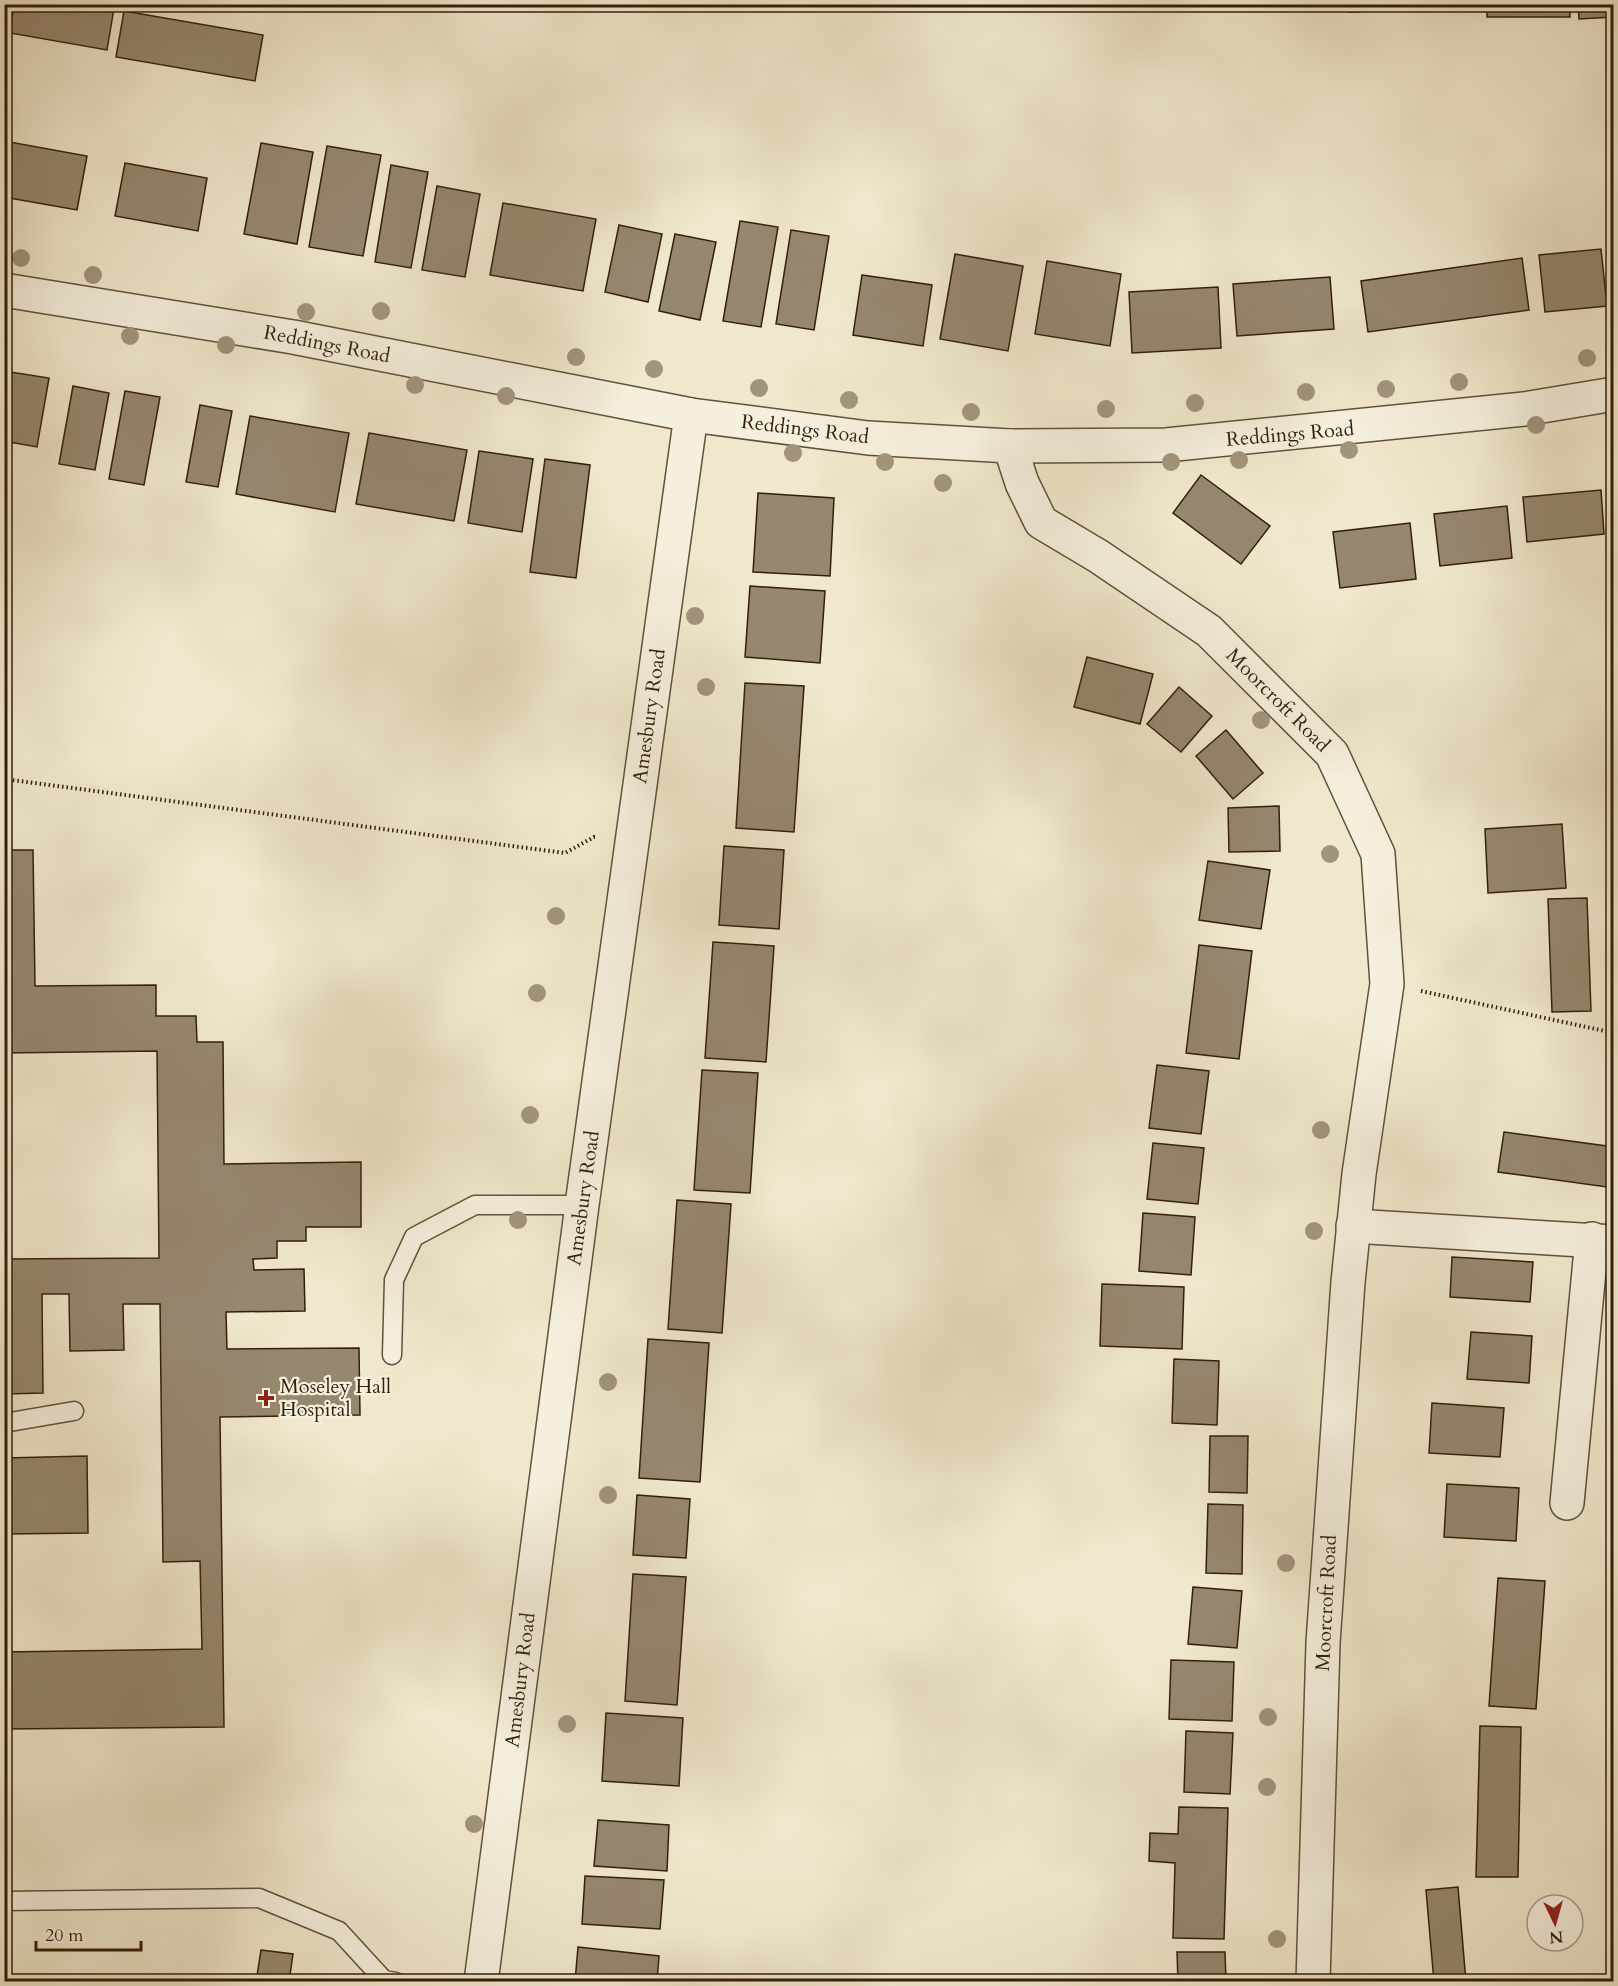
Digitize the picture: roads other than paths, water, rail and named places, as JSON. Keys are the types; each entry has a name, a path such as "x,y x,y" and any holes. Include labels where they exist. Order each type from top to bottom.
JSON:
{"street":[{"name":"Reddings Road","path":"4,290 293,337 691,415 868,438 1010,446 1166,446 1524,410 1614,394"},
{"name":"Amesbury Road","path":"481,1982 582,1205 691,415"},
{"name":"Moorcroft Road","path":"1010,446 1022,483 1041,522 1098,556 1209,631 1332,754 1378,854 1387,984 1353,1226 1323,1643 1313,1982"},
{"path":"1353,1226 1603,1240 1567,1503"}],"lane":[{"path":"392,1355 394,1280 414,1237 475,1205 582,1205"},
{"path":"4,1423 74,1411"},
{"path":"4,1901 259,1898 339,1931 384,1980 396,1982"}],"place":[{"name":"Moseley Hall Hospital","path":"266,1398"}]}
